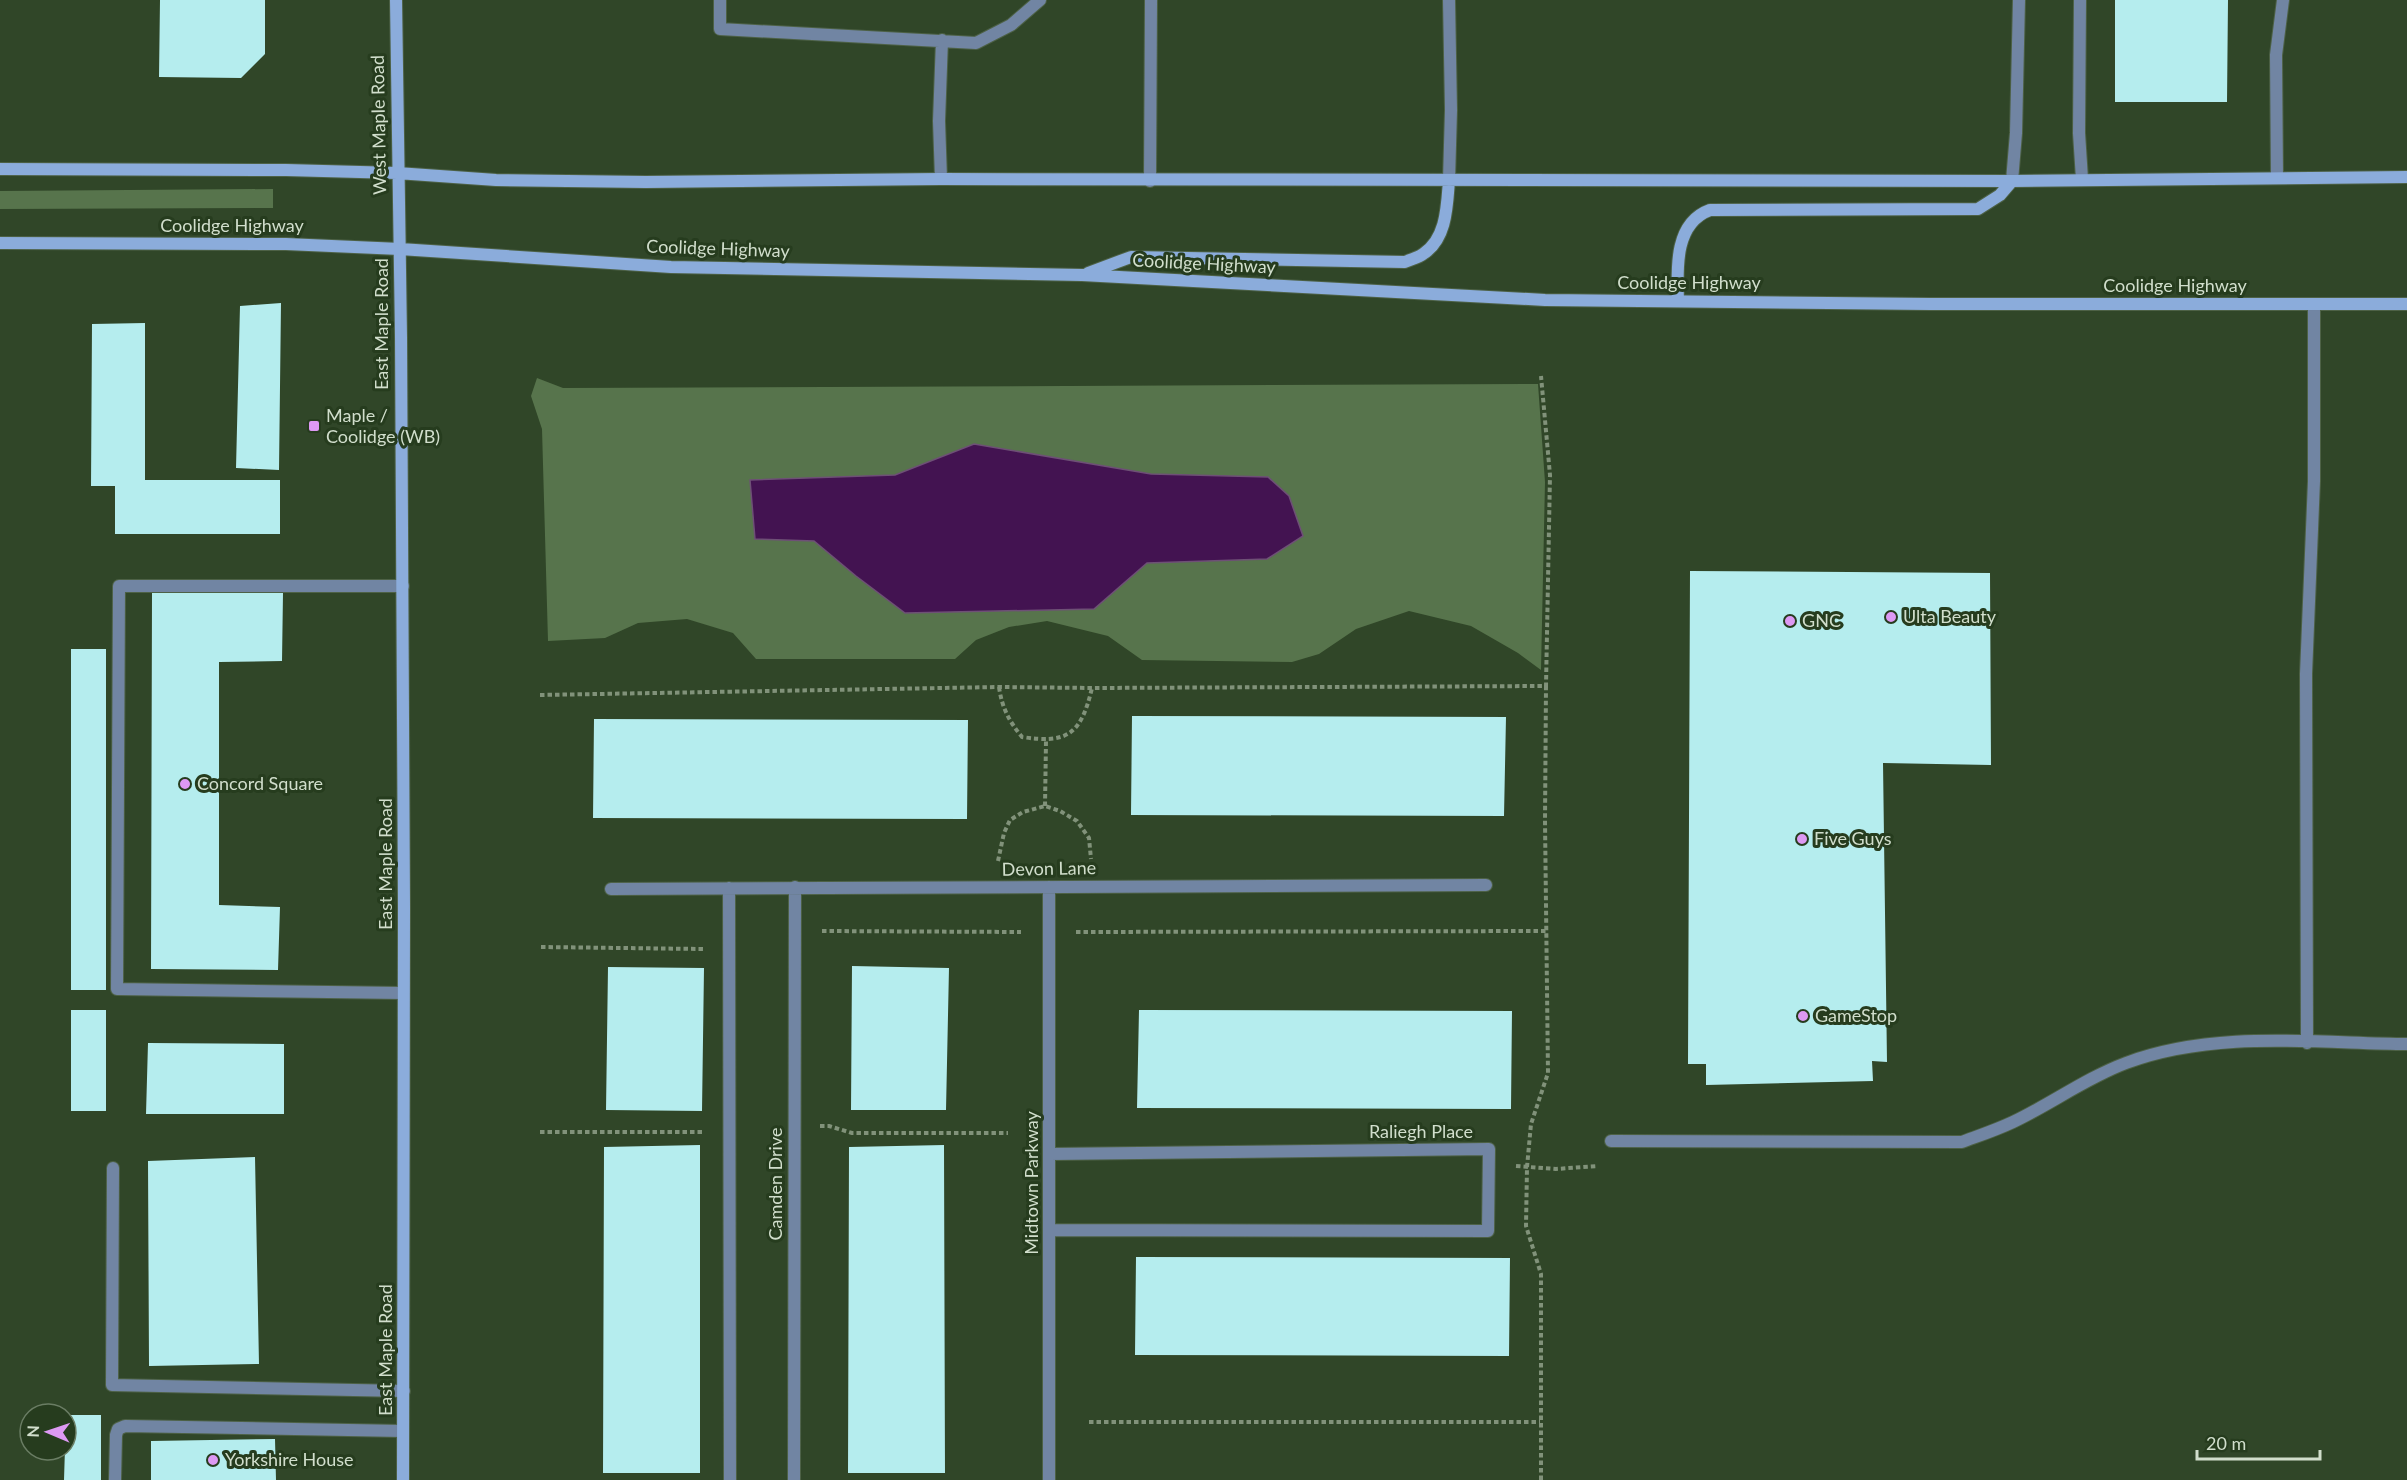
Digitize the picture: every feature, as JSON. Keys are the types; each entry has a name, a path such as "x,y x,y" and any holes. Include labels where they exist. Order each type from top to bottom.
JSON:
{"main road":[{"name":"West Maple Road","path":"396,0 400,249"},
{"path":"0,169 397,172 496,180 646,182 941,179 2012,181 2407,177"},
{"path":"1082,275 1131,257 1405,262 1424,254 1440,235 1446,211 1449,180"},
{"path":"1678,301 1677,260 1687,230 1693,219 1710,210 1978,209 2000,195 2012,181"},
{"name":"Coolidge Highway","path":"0,243 286,244 400,249 671,267 1082,275 1545,300 2407,304"},
{"name":"East Maple Road","path":"400,249 403,586 403,1480"}],"street":[{"path":"720,0 720,29 976,43 1011,25 1040,0"},
{"path":"1150,181 1151,0"},
{"path":"1449,0 1451,110 1449,180"},
{"path":"2012,181 2016,133 2019,0"},
{"path":"2080,0 2079,133 2082,180"},
{"path":"2277,178 2276,55 2283,0"},
{"path":"941,179 939,122 942,40"},
{"path":"2307,1043 2306,674 2314,481 2314,304"},
{"path":"403,586 118,586 117,989 403,993"},
{"name":"Devon Lane","path":"611,889 1486,885"},
{"name":"Camden Drive","path":"794,1480 795,887"},
{"name":"Midtown Parkway","path":"1049,1480 1050,887"},
{"path":"729,888 730,1480"},
{"path":"1611,1141 1962,1142 2013,1122 2104,1072 2147,1056 2244,1041 2407,1044"},
{"name":"Raliegh Place","path":"1050,1154 1489,1149 1488,1231 1050,1230"},
{"path":"113,1168 112,1385 404,1391"},
{"path":"115,1480 116,1435 118,1429 125,1426 403,1431"}],"path":[{"path":"1541,376 1550,475 1546,686 1548,1072 1531,1124 1527,1167 1526,1226 1541,1274 1541,1480"},
{"path":"540,695 999,687 1546,686"},
{"path":"999,687 1001,703 1009,721 1022,737 1046,741 1064,737 1077,724 1086,711 1092,688"},
{"path":"1046,741 1046,806"},
{"path":"998,862 1004,833 1010,820 1023,812 1046,806 1077,821 1089,838 1091,859"},
{"path":"815,931 1028,933"},
{"path":"1070,932 1547,931"},
{"path":"541,947 713,949"},
{"path":"811,1126 829,1126 852,1133 1008,1133"},
{"path":"540,1132 714,1132"},
{"path":"1517,1166 1556,1169 1590,1166"},
{"path":"1089,1422 1540,1422"}],"green space":[{"path":"273,189 273,208 0,209 0,191"},
{"path":"537,378 563,388 1538,384 1545,482 1541,670 1518,653 1471,626 1409,611 1356,629 1319,654 1292,662 1142,660 1108,636 1047,621 1009,627 976,640 955,659 756,659 733,633 687,619 638,623 605,638 548,641 542,429 531,396"}],"shaded area":[{"path":"974,444 1151,474 1268,477 1289,496 1303,536 1267,559 1147,563 1094,609 905,613 814,541 755,539 750,480 895,475"}],"building":[{"path":"160,0 265,0 265,54 241,78 159,77"},
{"path":"2115,0 2228,0 2227,102 2115,102"},
{"path":"281,303 279,470 236,468 240,306"},
{"path":"145,323 145,480 280,480 280,534 115,534 115,486 91,486 92,324"},
{"path":"1690,571 1990,573 1991,765 1883,763 1887,1062 1872,1061 1873,1081 1706,1085 1706,1064 1688,1064"},
{"name":"Concord Square","path":"152,593 283,593 282,661 219,662 219,905 280,907 278,970 151,969"},
{"path":"71,649 106,649 106,990 71,990"},
{"path":"1132,716 1506,717 1504,816 1131,815"},
{"path":"594,719 968,720 967,819 593,818"},
{"path":"852,966 949,968 946,1110 851,1110"},
{"path":"608,967 704,968 702,1111 606,1110"},
{"path":"71,1010 106,1010 106,1111 71,1111"},
{"path":"1139,1010 1512,1011 1511,1109 1137,1108"},
{"path":"148,1043 284,1044 284,1114 146,1114"},
{"path":"700,1145 700,1473 603,1473 604,1147"},
{"path":"944,1145 945,1473 848,1473 849,1147"},
{"path":"255,1157 259,1364 149,1366 148,1161"},
{"path":"1136,1257 1510,1258 1509,1356 1135,1355"},
{"path":"78,1415 101,1415 101,1480 64,1480 65,1462 78,1462"},
{"name":"Yorkshire House","path":"275,1439 276,1480 151,1480 151,1441"}],"place":[{"name":"Maple / Coolidge (WB)","path":"314,426"},
{"name":"Ulta Beauty","path":"1891,617"},
{"name":"GNC","path":"1790,621"},
{"name":"Concord Square","path":"185,784"},
{"name":"Five Guys","path":"1802,839"},
{"name":"GameStop","path":"1803,1016"},
{"name":"Yorkshire House","path":"213,1460"}]}
